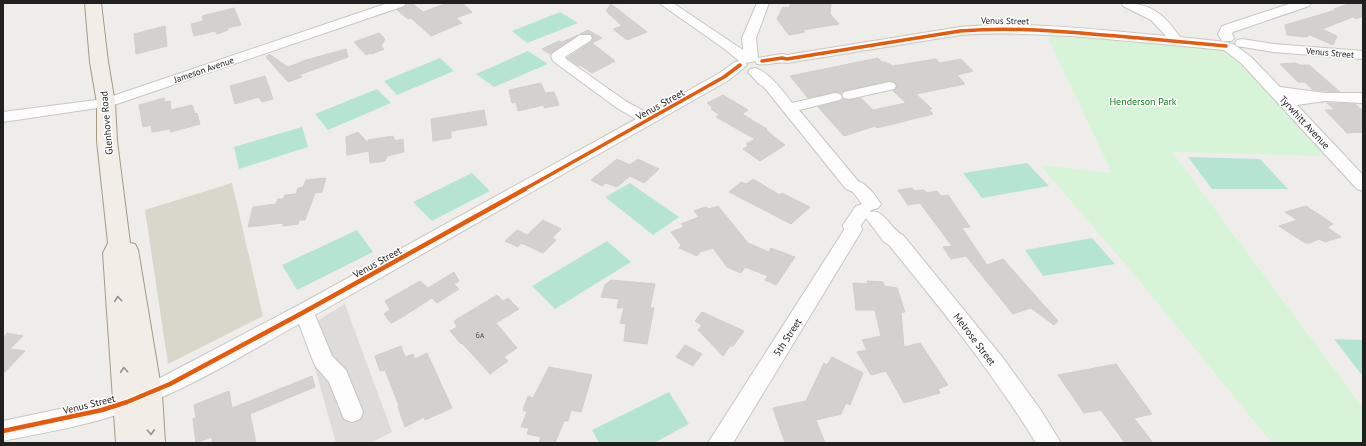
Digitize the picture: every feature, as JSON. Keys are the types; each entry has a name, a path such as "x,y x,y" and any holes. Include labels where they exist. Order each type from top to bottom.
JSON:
{"main road":[{"name":"Glenhove Road","path":"93,3 99,62 106,103 107,141 120,243 127,249 138,398 151,443"},
{"name":"Glenhove Road","path":"130,443 138,398"}],"street":[{"name":"Jameson Avenue","path":"3,117 106,103 400,3"},
{"name":"Melrose Street","path":"665,3 721,41 727,49 753,66 852,185 852,190 890,237 896,240 974,336 1012,387 1049,443"},
{"path":"753,66 750,37 763,3"},
{"path":"1127,3 1151,14 1162,22 1175,40"},
{"path":"1235,44 1305,3"},
{"name":"Venus Street","path":"3,431 80,416 138,398 170,384 304,312 724,78 753,66 784,61 787,58 988,28 1235,44 1269,49 1273,48 1363,56"},
{"path":"721,41 750,37"},
{"path":"585,38 558,56 560,62 648,120"},
{"name":"Tyrwhitt Avenue","path":"1235,44 1280,97 1363,185"},
{"path":"789,108 889,86"},
{"path":"1280,97 1306,101 1325,97 1363,98"},
{"name":"5th Street","path":"720,443 797,322 853,230 858,228 870,211"},
{"path":"304,312 324,362 338,377 352,412"}],"shaded area":[{"path":"232,183 263,316 168,364 145,210"},
{"path":"345,304 392,432 370,443 336,443 304,329"}],"green space":[{"path":"560,12 578,23 527,43 512,31"},
{"name":"Henderson Park","path":"1051,36 1225,48 1326,156 1172,152 1363,408 1363,443 1272,443 1138,279 1040,165 1109,173 1111,171 1048,38"},
{"path":"528,51 548,64 494,87 476,74"},
{"path":"440,58 454,71 397,95 384,81"},
{"path":"377,89 391,103 328,130 315,114"},
{"path":"302,127 308,147 239,169 234,147"},
{"path":"1188,157 1260,159 1288,189 1212,189"},
{"path":"1027,163 1049,186 982,198 963,173"},
{"path":"472,173 490,191 432,221 413,202"},
{"path":"630,183 679,217 653,235 605,197"},
{"path":"357,230 373,252 297,290 282,265"},
{"path":"1092,238 1115,264 1043,276 1025,250"},
{"path":"607,241 631,262 555,309 532,286"},
{"path":"1334,339 1363,340 1363,374 1361,374"},
{"path":"669,392 689,424 654,443 599,443 592,430"}],"building":[{"path":"407,3 412,3 423,12 448,3 462,3 472,12 456,18 462,23 431,36 411,18 408,19 397,10 404,7"},
{"path":"791,3 804,5 804,3 831,3 830,14 839,24 802,30 805,32 789,35 777,19 783,7 789,8"},
{"path":"1351,3 1357,3 1363,6 1363,16 1356,19 1353,17 1322,29 1337,36 1333,45 1310,35 1306,37 1287,35 1285,25 1336,10 1334,9"},
{"path":"611,4 647,32 627,40 613,29 622,26 606,11"},
{"path":"234,8 241,25 228,28 228,30 217,34 215,31 194,36 191,24 203,21 202,16"},
{"path":"165,26 167,46 136,54 134,34"},
{"path":"588,30 602,38 592,43 615,61 592,73 567,58 591,42 593,39 591,34 580,34"},
{"path":"379,33 385,39 381,46 384,49 372,54 370,53 366,55 354,42"},
{"path":"578,35 550,54 542,49 559,41 562,42"},
{"path":"346,49 348,57 299,75 302,77 288,82 266,57 269,54 288,67 306,60"},
{"path":"878,58 882,62 893,66 936,59 940,63 961,59 973,71 957,75 965,84 916,94 932,109 929,110 933,114 877,128 875,126 844,136 818,107 843,99 849,100 861,98 873,110 906,103 893,91 897,87 895,82 889,81 844,91 841,93 835,92 808,98 790,76"},
{"path":"1296,63 1300,65 1309,65 1340,92 1313,90 1305,82 1298,82 1280,64"},
{"path":"265,76 273,99 262,102 259,97 235,104 230,86"},
{"path":"541,83 545,93 554,92 559,105 544,108 544,105 518,111 516,102 512,103 509,90"},
{"path":"723,95 748,110 742,114 767,129 766,130 785,145 760,161 743,149 748,146 746,144 755,139 716,117 720,115 711,109 713,108 707,103"},
{"path":"164,98 165,102 170,101 171,110 192,105 195,114 197,113 200,124 171,132 170,129 152,132 151,125 143,127 139,105"},
{"path":"1327,103 1355,104 1363,111 1363,132 1347,133 1325,110 1335,110"},
{"path":"484,110 487,125 451,131 451,138 433,141 431,119"},
{"path":"358,132 368,143 368,140 393,136 395,141 403,139 404,152 387,156 385,161 370,163 369,151 347,155 346,137"},
{"path":"617,159 630,165 638,159 659,169 644,183 630,176 617,187 606,183 602,186 591,180"},
{"path":"326,178 322,192 315,193 305,220 299,220 298,224 283,226 283,223 248,227 253,207 276,204 278,199 283,199 285,195 296,194 298,188 303,187 306,180"},
{"path":"753,179 780,195 782,193 810,207 791,224 729,192 741,182 746,184"},
{"path":"912,188 915,191 924,190 927,193 937,191 941,196 948,195 970,227 962,228 987,265 1003,259 1058,321 1054,325 1031,308 1013,314 966,256 951,259 943,247 952,246 920,203 908,205 898,190"},
{"path":"718,206 748,243 769,252 771,248 795,257 776,285 765,280 768,276 745,267 741,273 727,267 713,248 700,252 697,256 679,248 681,245 671,232 684,227 681,224 699,217 694,211 706,207 709,209"},
{"path":"1306,206 1333,224 1327,227 1341,237 1325,242 1319,239 1310,243 1305,243 1279,226 1297,220 1285,212"},
{"path":"543,220 561,229 552,238 556,240 543,253 521,243 518,247 505,241 517,230 527,235"},
{"path":"454,272 459,281 454,284 459,289 437,303 432,298 391,323 384,314 390,310 385,301 420,281 428,288"},
{"path":"611,280 655,284 650,308 654,308 647,344 624,341 626,324 620,323 624,308 617,308 619,299 601,297 605,285"},
{"path":"867,281 883,282 884,286 897,288 905,312 901,312 904,347 920,343 948,385 938,389 940,393 904,403 886,371 871,375 857,352 867,350 862,340 881,336 875,310 856,310 853,283 868,284"},
{"path":"497,295 503,301 508,298 519,309 496,323 517,348 504,357 508,361 490,374 450,331 457,327 454,321"},
{"path":"702,312 744,331 733,346 730,346 723,356 698,330 702,325 695,321"},
{"path":"7,333 23,336 10,349 25,351 3,374 3,339"},
{"path":"685,345 702,354 693,366 676,357"},
{"path":"401,346 405,357 413,354 415,359 427,353 452,408 425,420 424,417 405,427 398,407 399,406 385,370 380,371 375,356"},
{"path":"832,357 863,373 850,405 846,403 841,414 816,420 825,443 785,443 773,408 806,401 824,363 827,365"},
{"path":"1116,364 1152,414 1134,418 1153,443 1125,443 1101,410 1084,413 1058,375"},
{"path":"549,367 592,375 581,412 571,410 568,421 564,421 555,443 539,443 541,437 527,434 529,428 521,427 527,412 523,410 528,396 533,398"},
{"path":"312,376 315,387 250,414 256,443 212,443 212,437 196,443 193,419 196,418 194,405 229,391 232,408"}],"cycle path":[{"path":"762,61 782,58 787,59 960,31 987,29 1027,29 1087,33 1226,46"},
{"path":"3,431 102,410 127,402 170,384 304,312 724,77 740,65"}]}
